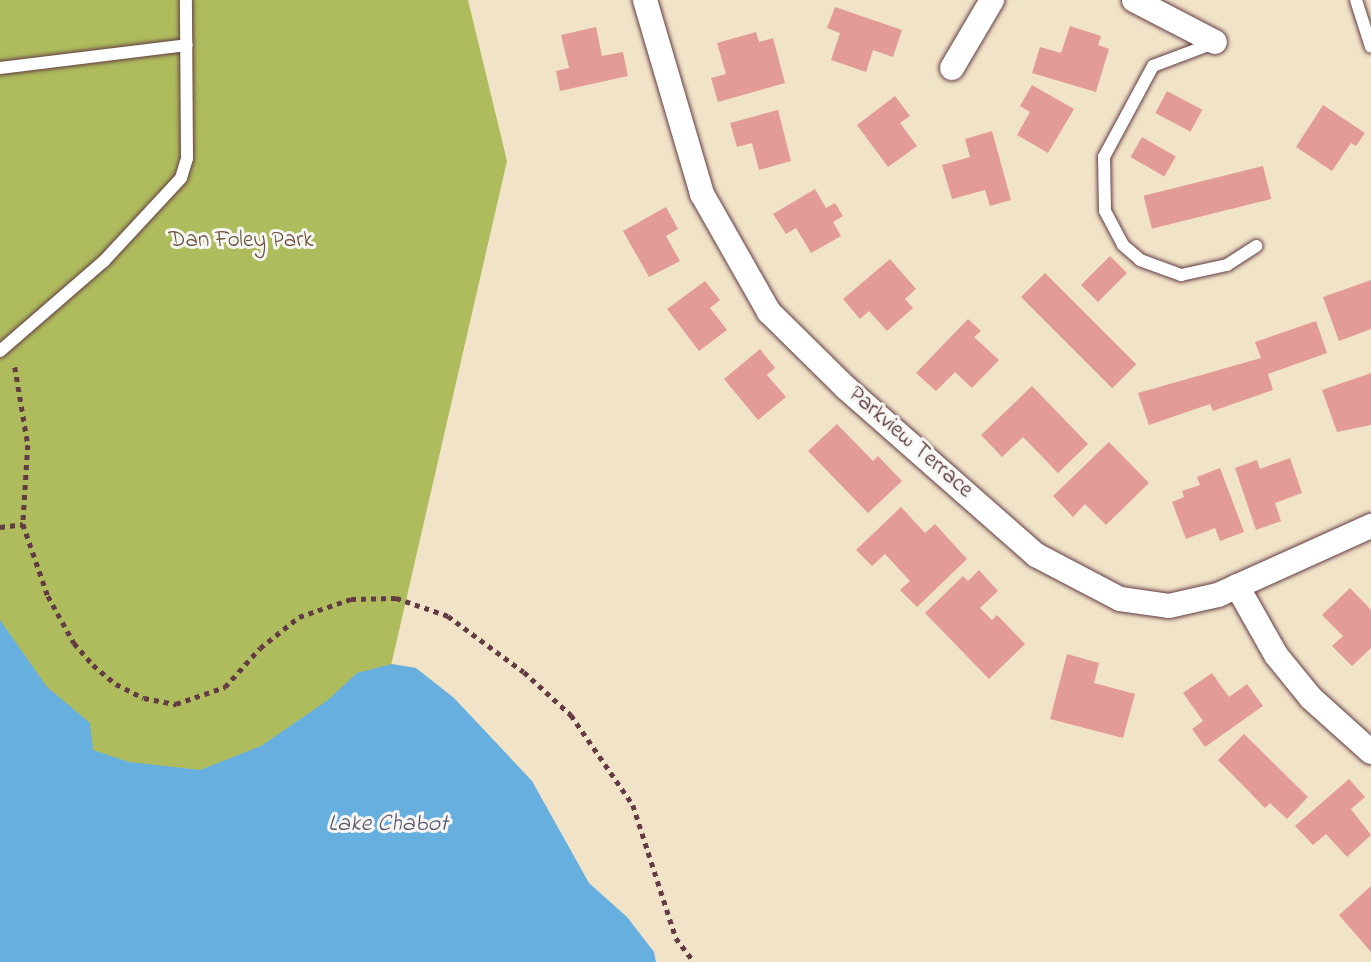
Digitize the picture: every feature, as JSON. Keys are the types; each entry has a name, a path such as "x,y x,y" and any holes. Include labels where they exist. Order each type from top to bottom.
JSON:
{"street":[{"name":"Parkview Terrace","path":"645,0 702,194 744,273 769,312 1036,555 1119,599 1169,606 1237,586 1371,526"},
{"path":"952,68 992,0"},
{"path":"1134,0 1215,43"},
{"path":"1237,586 1276,656 1311,698 1371,752"}],"lane":[{"path":"0,351 104,261 181,178 187,158 186,0"},
{"path":"1356,0 1371,47"},
{"path":"1215,43 1153,66 1104,157 1105,211 1123,245 1140,260 1181,275 1227,265 1256,246"},
{"path":"0,68 187,44"}],"path":[{"path":"15,366 28,445 23,524 48,596 74,643 116,684 145,698 176,704 202,698 226,687 260,648 299,617 351,599 396,598 448,616 524,672 571,715 614,775 646,839 676,939 694,962"},
{"path":"0,527 23,524"}],"green space":[{"name":"Dan Foley Park","path":"0,0 468,0 507,161 350,844 0,774"}],"water":[{"name":"Lake Chabot","path":"0,620 47,687 90,723 93,750 129,762 200,770 261,746 328,700 357,673 392,664 416,668 454,698 532,781 589,883 627,917 654,952 656,962 0,962"}],"building":[{"path":"835,7 902,30 893,57 873,50 866,72 831,60 840,33 827,28"},
{"path":"1070,26 1101,36 1098,45 1109,49 1096,92 1032,73 1040,47 1061,53"},
{"path":"596,27 602,56 623,52 628,76 560,91 556,71 569,68 561,35"},
{"path":"756,32 759,42 773,38 785,83 718,102 711,78 726,74 717,43"},
{"path":"1032,85 1074,109 1048,153 1017,135 1030,112 1020,106"},
{"path":"1167,91 1202,110 1191,132 1155,113"},
{"path":"895,96 910,116 900,123 917,146 888,167 857,125"},
{"path":"1323,105 1365,133 1356,146 1351,143 1332,171 1296,147"},
{"path":"778,110 791,161 759,170 752,143 737,147 730,123"},
{"path":"992,131 1011,200 990,206 985,190 952,199 942,165 970,157 965,139"},
{"path":"1142,137 1176,156 1164,176 1130,157"},
{"path":"1263,166 1271,199 1152,229 1144,196"},
{"path":"815,189 826,208 835,203 843,216 833,222 841,236 811,253 796,228 786,234 773,214"},
{"path":"666,207 678,229 666,236 680,261 649,277 623,231"},
{"path":"1110,256 1127,273 1098,302 1081,285"},
{"path":"890,259 916,289 905,299 913,308 887,331 869,311 860,319 843,299"},
{"path":"1045,273 1136,364 1112,388 1021,297"},
{"path":"1371,280 1371,329 1339,341 1323,297"},
{"path":"705,281 720,300 710,308 727,330 699,351 667,309"},
{"path":"968,319 981,331 974,337 999,360 972,388 955,372 936,391 916,373"},
{"path":"1316,321 1327,353 1268,374 1273,390 1213,411 1210,404 1149,425 1138,393 1261,358 1255,342"},
{"path":"760,349 775,368 767,375 786,397 758,420 724,379"},
{"path":"1371,373 1371,425 1337,432 1322,390"},
{"path":"1032,386 1088,444 1058,473 1023,437 1002,457 981,435"},
{"path":"837,424 873,461 878,456 902,481 868,513 808,451"},
{"path":"1109,442 1149,483 1106,525 1085,504 1073,517 1053,496"},
{"path":"1290,458 1302,493 1275,503 1281,521 1256,530 1235,468 1257,460 1260,469"},
{"path":"1220,468 1244,532 1220,541 1215,528 1186,539 1172,502 1184,497 1182,491 1200,485 1197,477"},
{"path":"901,507 925,533 935,524 967,559 917,607 900,590 910,581 885,554 872,566 856,550"},
{"path":"979,570 998,591 980,608 992,620 997,615 1025,644 989,679 925,613 963,576 968,581"},
{"path":"1350,588 1371,610 1371,648 1352,666 1332,646 1343,636 1322,615"},
{"path":"1067,654 1099,663 1094,683 1135,694 1123,738 1050,719"},
{"path":"1212,673 1229,697 1247,684 1263,706 1205,747 1192,729 1203,721 1183,693"},
{"path":"1244,734 1308,797 1287,819 1270,803 1265,808 1218,760"},
{"path":"1349,779 1365,797 1351,809 1371,835 1347,857 1326,834 1313,845 1295,826"},
{"path":"1371,886 1371,952 1339,915"}]}
